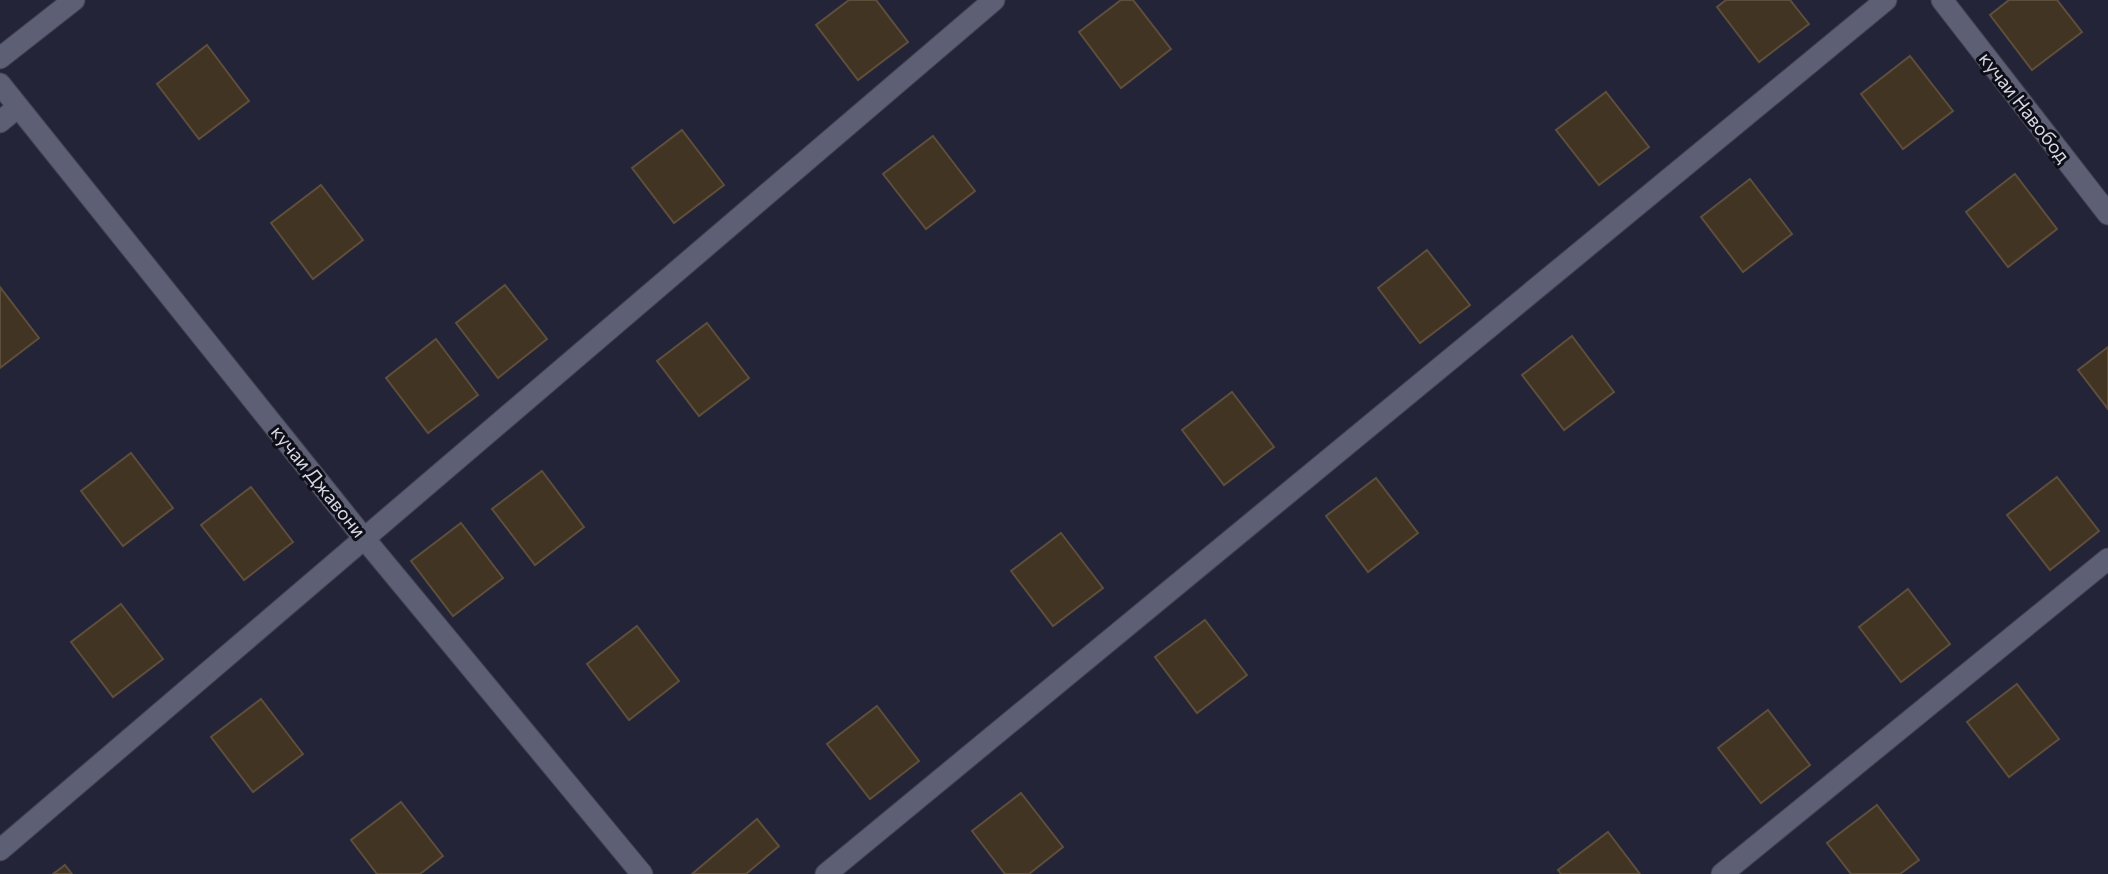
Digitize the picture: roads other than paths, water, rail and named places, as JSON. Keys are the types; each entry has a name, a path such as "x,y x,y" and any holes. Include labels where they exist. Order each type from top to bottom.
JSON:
{"street":[{"path":"0,58 74,0"},
{"path":"0,849 994,0"},
{"path":"826,874 1886,0"},
{"name":"кучаи Навобод","path":"1942,0 2108,214"},
{"name":"кучаи Джавони","path":"0,84 363,537 642,874"},
{"path":"0,122 18,107"},
{"path":"1722,874 2108,559"}]}
